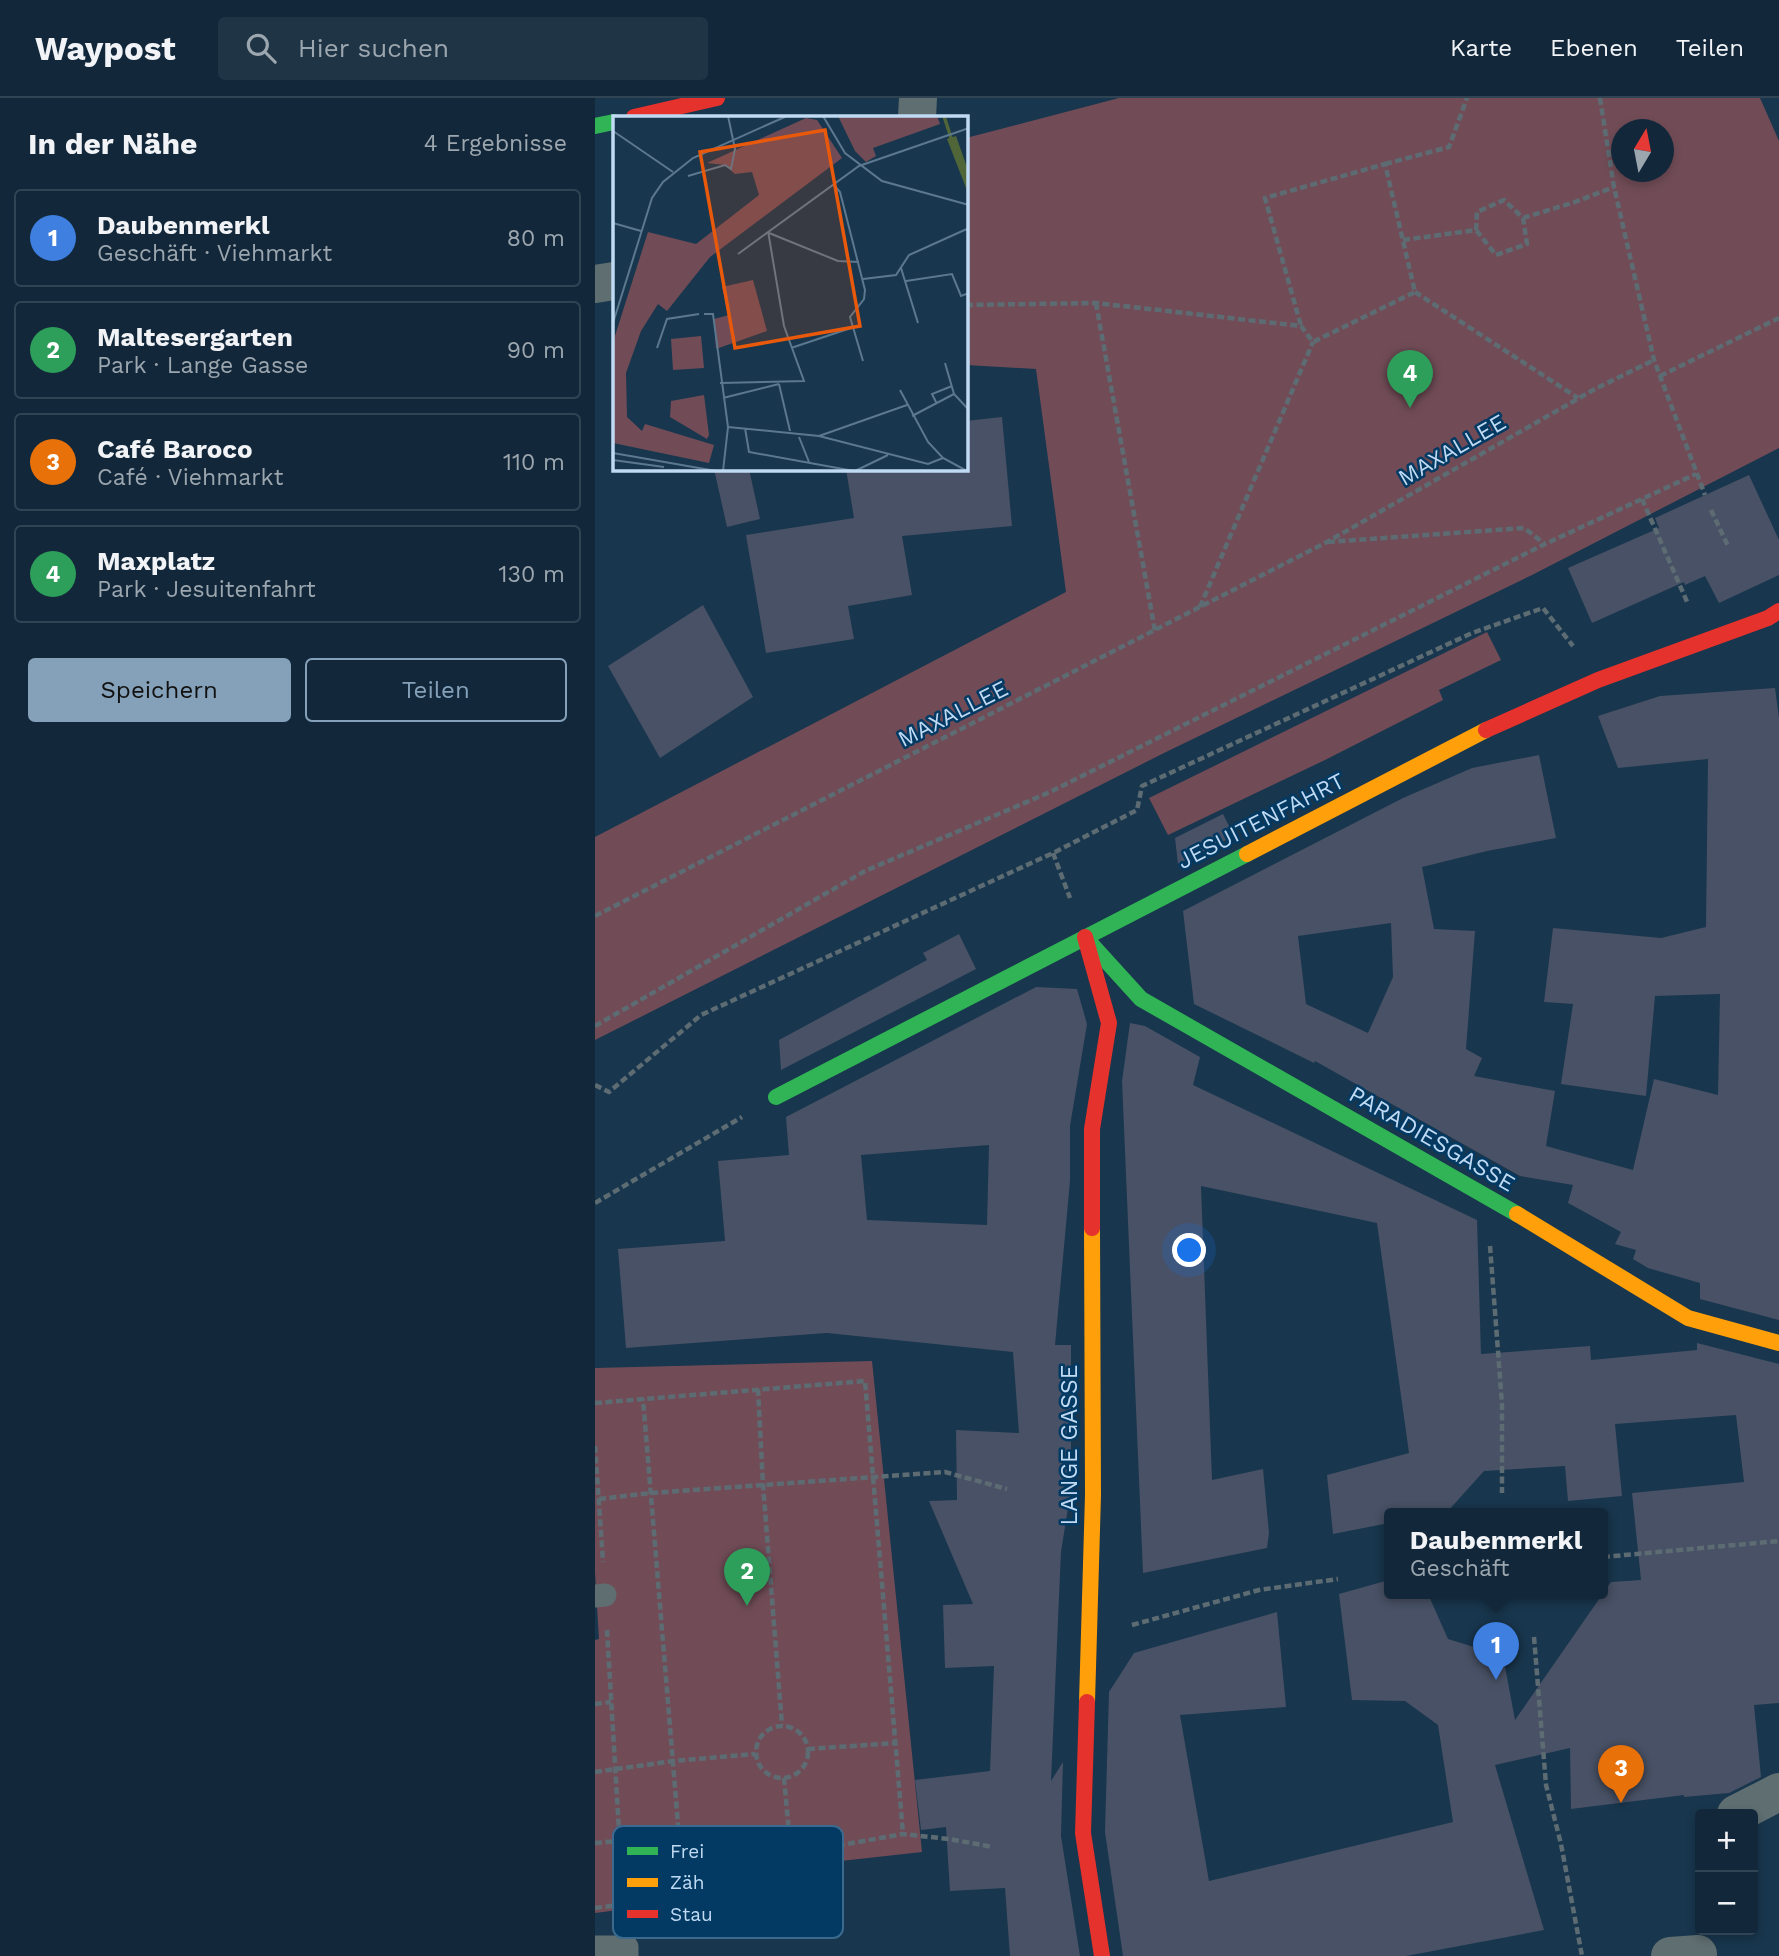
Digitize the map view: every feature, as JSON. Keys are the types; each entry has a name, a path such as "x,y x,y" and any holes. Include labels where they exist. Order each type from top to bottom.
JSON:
{"street":[{"path":"638,116 717,98"},
{"path":"917,116 918,98"},
{"path":"595,126 613,122"},
{"path":"595,284 613,281"},
{"name":"JESUITENFAHRT","path":"776,1097 1499,723 1598,680 1707,640 1775,622"},
{"name":"PARADIESGASSE","path":"1085,937 1141,999 1497,1202 1688,1318 1779,1343"},
{"name":"LANGE GASSE","path":"1085,937 1109,1023 1091,1129 1093,1495 1083,1833 1102,1956"},
{"path":"1746,1809 1779,1792"}],"lane":[{"path":"595,1947 627,1951"}],"path":[{"path":"1313,342 1301,326 1265,198 1449,147 1467,98"},
{"path":"1600,98 1614,187 1654,360 1705,495"},
{"path":"1385,164 1415,292 1579,398"},
{"path":"1523,218 1614,187"},
{"path":"1504,200 1523,218 1527,244 1496,256 1476,230 1477,212 1504,200"},
{"path":"1403,240 1476,230"},
{"path":"1200,607 1313,342 1415,292"},
{"path":"968,305 1096,303 1301,326"},
{"path":"1096,303 1154,631"},
{"path":"1660,376 1779,318"},
{"name":"MAXALLEE","path":"595,916 1327,542 1595,389 1654,360"},
{"path":"595,1026 865,871 1050,792 1545,544 1696,474"},
{"path":"1642,499 1680,589 1707,640"},
{"path":"1711,510 1728,546"},
{"name":"MAXALLEE","path":"1327,542 1524,528 1545,544"},
{"path":"595,1085 609,1092 701,1015 1053,853 1137,810 1142,786 1472,633 1543,608 1598,680"},
{"path":"595,1203 776,1097"},
{"path":"1497,1202 1490,1250 1502,1404 1502,1493"},
{"path":"595,1403 865,1381 903,1834"},
{"path":"758,1389 782,1725"},
{"path":"643,1399 678,1826"},
{"path":"595,1446 599,1499 600,1595 611,1702 617,1826"},
{"path":"599,1499 945,1472 1007,1489"},
{"path":"1608,1557 1779,1541"},
{"path":"1087,1637 1259,1590 1338,1580"},
{"path":"1534,1637 1546,1785 1561,1844 1582,1956"},
{"path":"595,1704 611,1702"},
{"path":"782,1725 800,1732 808,1749 804,1767 797,1774 784,1777 771,1776 762,1770 755,1754 759,1737 767,1730 782,1725"},
{"path":"808,1749 896,1743"},
{"path":"595,1772 673,1761 755,1754"},
{"path":"784,1777 788,1826"},
{"path":"843,1845 903,1834 993,1847"},
{"path":"595,1843 613,1841"},
{"path":"595,1908 613,1906"}],"shaded area":[{"path":"1119,98 1760,98 1779,141 1779,448 1532,575 1166,752 595,1040 595,837 1066,592 1036,369 968,365 968,137"},
{"path":"1487,632 1501,660 1439,690 1443,700 1168,835 1149,798"},
{"path":"872,1361 922,1852 843,1861 843,1826 613,1826 613,1911 595,1913 595,1640 599,1639 595,1573 595,1368"}],"building":[{"path":"1002,417 1012,526 902,536 912,595 848,606 854,639 766,653 746,535 854,518 846,471 968,471 968,421"},
{"path":"714,471 749,471 760,519 727,527"},
{"path":"1749,475 1779,540 1779,575 1719,603 1705,576 1685,585 1684,582 1592,623 1568,568 1659,528 1655,518"},
{"path":"703,605 753,697 660,758 608,666"},
{"path":"1775,688 1779,718 1779,1320 1700,1299 1700,1283 1648,1268 1633,1259 1636,1250 1615,1244 1621,1232 1568,1203 1573,1185 1520,1176 1315,1061 1314,1063 1194,1004 1183,911 1403,798 1472,768 1539,755 1556,838 1422,867 1434,929 1475,931 1466,1049 1482,1058 1474,1076 1555,1091 1546,1146 1633,1170 1654,1079 1718,1095 1720,994 1655,996 1646,1096 1561,1084 1573,1004 1544,1002 1553,928 1661,938 1706,927 1708,759 1618,768 1598,716 1660,696","holes":["1391,923 1393,977 1368,1033 1306,1004 1298,936"]},
{"path":"1223,814 1234,836 1178,864 1175,838"},
{"path":"959,934 976,969 781,1070 779,1040 927,960 923,953"},
{"path":"1036,987 1077,989 1087,1024 1070,1126 1070,1181 1055,1345 1071,1345 1071,1489 1061,1552 1051,1781 1063,1762 1061,1836 1080,1956 1010,1956 1005,1888 950,1891 946,1827 921,1830 915,1780 990,1771 994,1666 945,1668 943,1605 973,1604 929,1501 957,1500 956,1430 1019,1433 1013,1352 827,1333 626,1348 618,1249 725,1241 718,1161 789,1155 786,1117","holes":["989,1145 987,1225 867,1220 861,1155"]},
{"path":"1130,1023 1145,1026 1200,1057 1193,1085 1477,1220 1481,1354 1590,1346 1591,1360 1697,1350 1697,1343 1779,1364 1779,1703 1754,1705 1761,1777 1729,1793 1684,1795 1571,1809 1570,1748 1495,1765 1544,1930 1406,1956 1123,1956 1105,1832 1109,1692 1134,1653 1277,1612 1286,1707 1180,1715 1209,1881 1453,1822 1438,1725 1405,1701 1352,1700 1339,1594 1384,1581 1384,1599 1430,1599 1448,1639 1503,1656 1515,1720 1599,1599 1608,1599 1608,1586 1611,1582 1641,1580 1632,1493 1744,1482 1736,1415 1615,1424 1622,1496 1568,1501 1565,1466 1484,1471 1451,1508 1384,1508 1384,1524 1333,1534 1327,1475 1409,1453 1377,1223 1201,1186 1212,1480 1263,1469 1269,1533 1267,1548 1143,1573 1122,1081"}],"traffic: fast":[{"path":"595,126 613,122"},
{"path":"776,1097 1247,854"},
{"path":"1091,944 1141,999 1517,1214"}],"traffic: slow":[{"path":"1247,854 1486,730"},
{"path":"1517,1214 1688,1318 1779,1343"},
{"path":"1087,1702 1093,1495 1092,1228"}],"traffic: jam":[{"path":"638,116 717,98"},
{"path":"1486,730 1598,680 1768,618 1779,611"},
{"path":"1085,937 1109,1023 1092,1129 1092,1228"},
{"path":"1087,1702 1083,1833 1102,1956"}],"place":[{"name":"Maxplatz","path":"1410,408"},
{"name":"Maltesergarten","path":"747,1606"},
{"name":"Daubenmerkl","path":"1496,1680"},
{"name":"Café Baroco","path":"1621,1803"}]}
